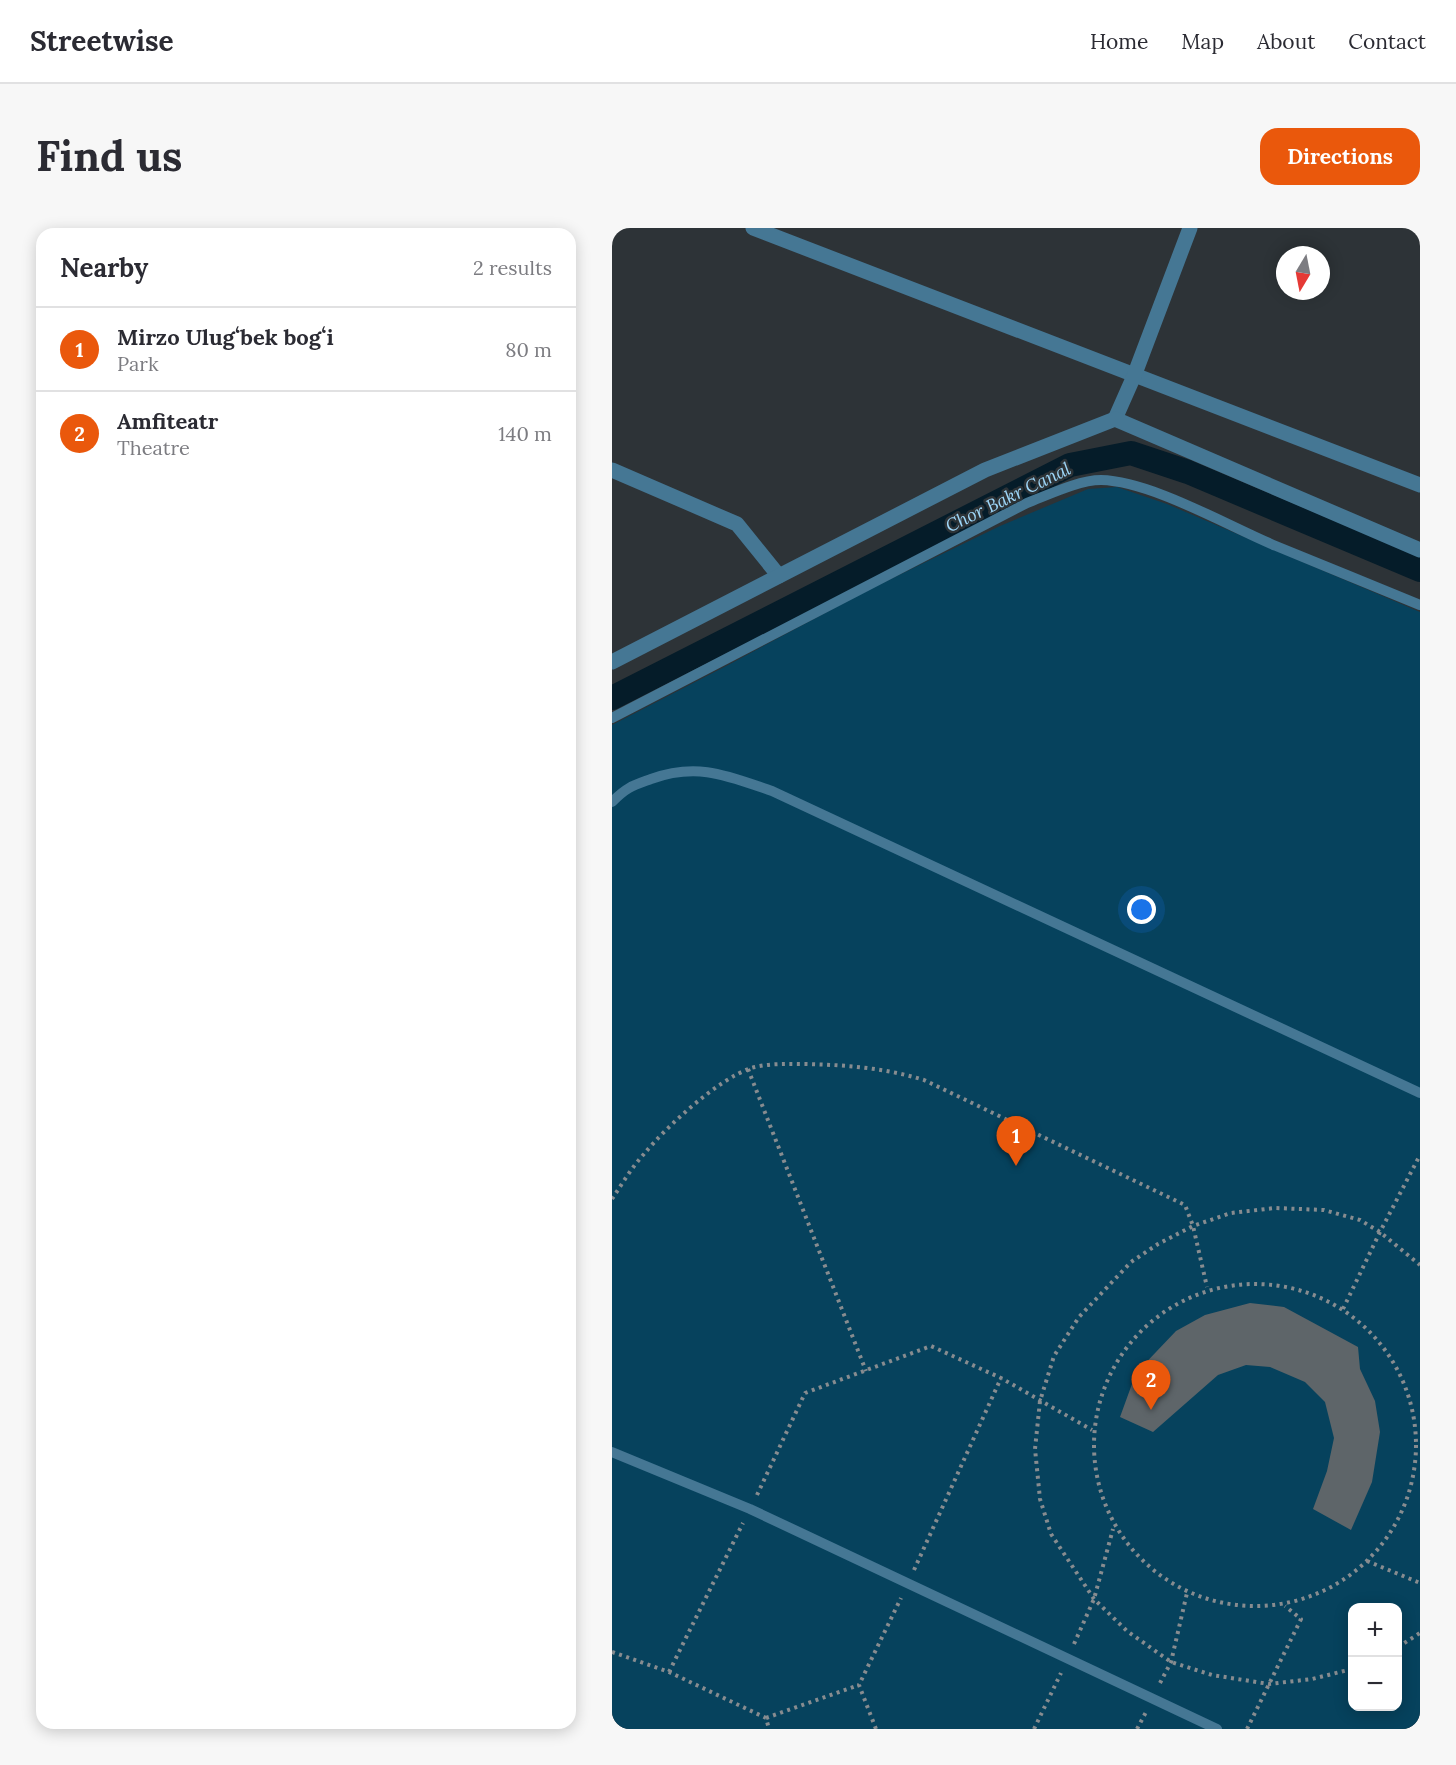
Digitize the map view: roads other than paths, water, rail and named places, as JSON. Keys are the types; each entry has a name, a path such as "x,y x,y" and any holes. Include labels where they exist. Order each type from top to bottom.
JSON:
{"street":[{"path":"753,228 1420,485"},
{"path":"1115,419 1134,376 1190,228"},
{"path":"612,662 985,470 1115,419 1420,550"},
{"path":"612,470 737,524 779,576"}],"lane":[{"path":"612,718 1027,503 1070,487 1099,480 1128,483 1172,500 1275,546 1420,605"},
{"path":"612,802 625,789 665,774 693,769 728,776 772,791 1420,1093"},
{"path":"612,1452 750,1509 1217,1729"}],"waterway":[{"name":"Chor Bakr Canal","path":"612,698 1070,465 1131,453 1188,472 1420,570"}],"place":[{"name":"Mirzo Ulugʻbek bogʻi","path":"1016,1166"},
{"name":"Amfiteatr","path":"1151,1410"}]}
